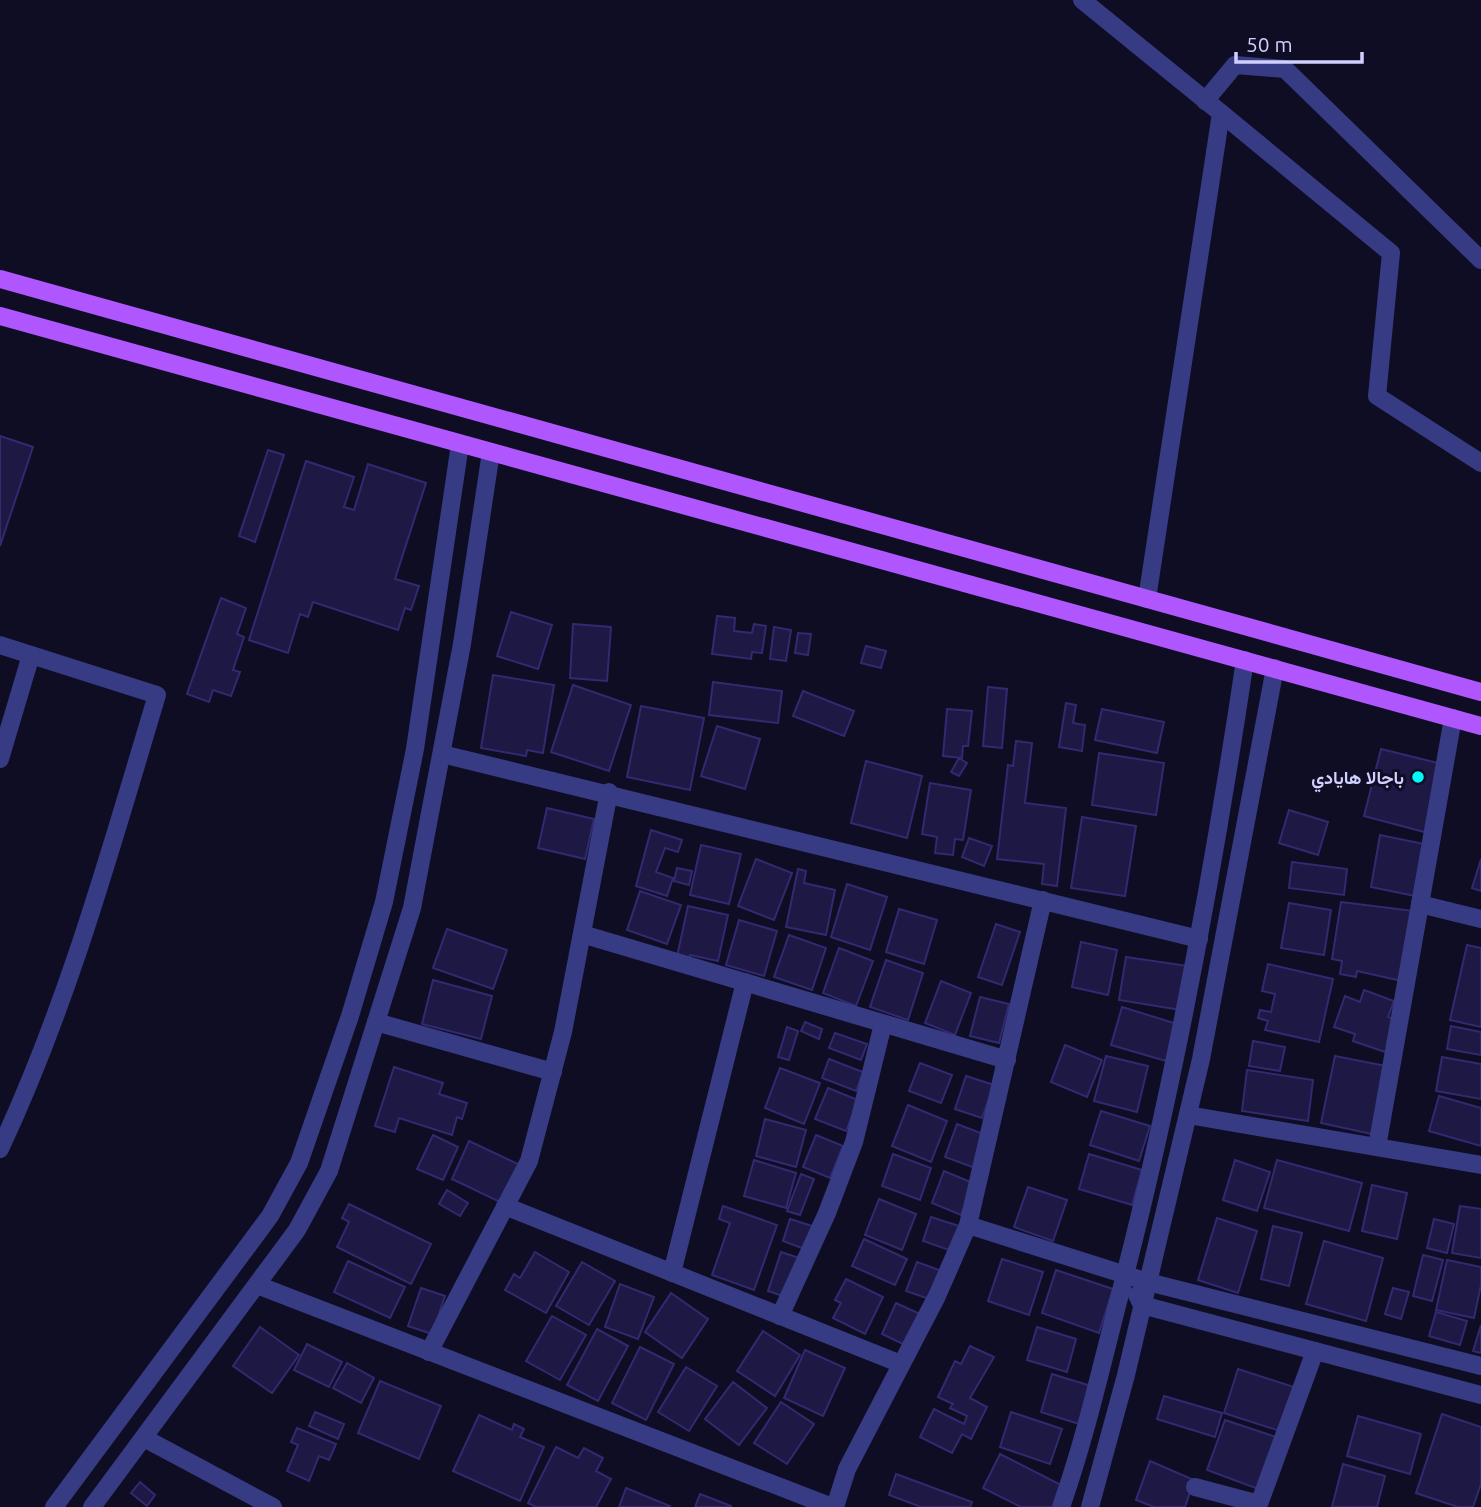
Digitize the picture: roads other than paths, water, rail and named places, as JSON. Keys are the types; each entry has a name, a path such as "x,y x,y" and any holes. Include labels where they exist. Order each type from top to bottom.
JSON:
{"main road":[{"path":"0,279 1481,692"},
{"path":"0,316 1481,726"}],"street":[{"path":"1082,0 1391,253 1377,396 1481,463"},
{"path":"1205,100 1235,65 1285,69 1481,260"},
{"path":"1147,599 1221,113"},
{"path":"54,1507 270,1216 299,1163 350,1016 384,902 415,749 460,444"},
{"path":"92,1507 297,1230 329,1171 412,908 442,754 491,452"},
{"path":"0,645 157,695 83,940 19,1108 0,1149"},
{"path":"0,759 31,655"},
{"path":"1061,1507 1126,1273 1175,1065 1199,939 1245,660"},
{"path":"1090,1507 1188,1115 1275,668"},
{"path":"1377,1147 1453,718"},
{"path":"442,754 609,792 1199,939"},
{"path":"429,1352 529,1160 552,1072 582,934 609,792"},
{"path":"257,1285 833,1507 847,1469 968,1225 1043,900"},
{"path":"1420,904 1481,919"},
{"path":"582,934 1007,1059"},
{"path":"672,1273 745,982"},
{"path":"376,1022 552,1072"},
{"path":"780,1316 827,1213 854,1142 883,1024"},
{"path":"1188,1115 1481,1165"},
{"path":"505,1206 901,1364"},
{"path":"968,1225 1148,1282 1481,1366"},
{"path":"1126,1273 1142,1305 1481,1395"},
{"path":"1195,1487 1259,1504 1315,1351"},
{"path":"144,1438 274,1507"}],"place":[{"name":"باجالا هايادي","path":"1418,777"}]}
